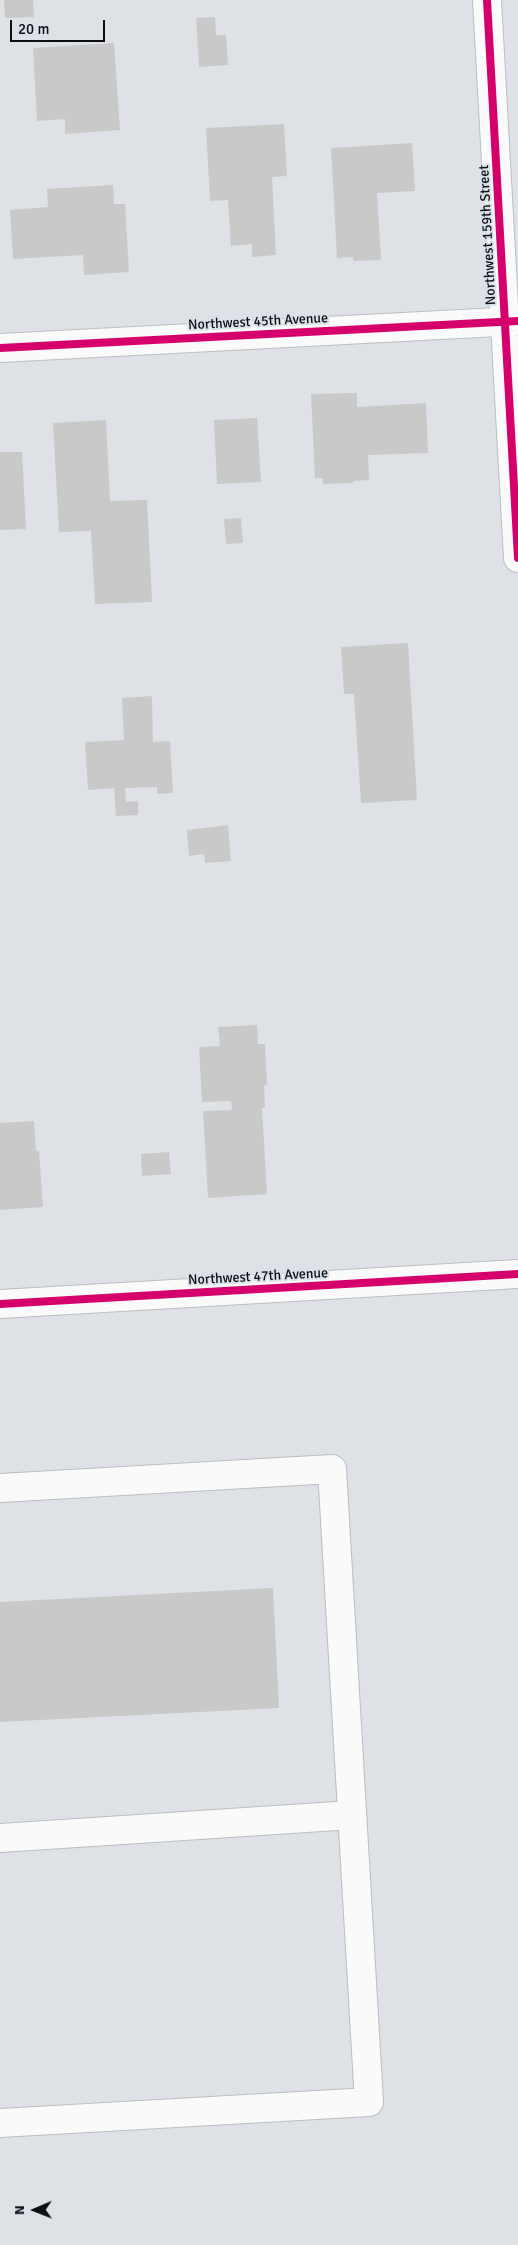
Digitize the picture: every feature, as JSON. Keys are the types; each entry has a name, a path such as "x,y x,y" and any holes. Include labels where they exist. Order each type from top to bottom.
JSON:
{"street":[{"name":"Northwest 159th Street","path":"487,0 512,321 518,558"},
{"name":"Northwest 45th Avenue","path":"0,348 512,321"},
{"name":"Northwest 47th Avenue","path":"0,1304 518,1274"},
{"path":"0,1488 332,1469 368,2102 0,2123"},
{"path":"0,1838 352,1815"}],"building":[{"path":"4,0 33,0 34,17 5,18"},
{"path":"215,17 216,35 226,35 228,65 199,67 196,18"},
{"path":"114,43 120,130 65,134 65,119 37,121 33,48"},
{"path":"284,124 287,176 272,177 276,255 252,257 252,244 231,246 228,200 210,201 206,128"},
{"path":"412,143 415,191 377,193 381,260 353,261 353,257 337,258 331,148"},
{"path":"113,185 114,204 125,204 129,272 84,275 83,255 13,259 10,210 48,207 47,189"},
{"path":"357,393 357,407 426,403 428,453 368,455 369,480 353,481 353,483 323,484 323,478 315,478 311,394"},
{"path":"257,418 261,482 217,484 214,420"},
{"path":"106,420 110,501 147,500 152,602 95,604 91,531 59,532 53,423"},
{"path":"0,452 22,452 26,529 0,530"},
{"path":"241,518 243,543 226,544 224,519"},
{"path":"408,643 417,800 361,803 354,694 344,694 341,647"},
{"path":"152,696 153,742 170,741 173,793 157,794 157,787 125,788 126,802 138,801 138,815 116,816 114,788 88,790 85,742 124,740 122,698"},
{"path":"228,825 231,861 205,863 204,854 189,856 187,830"},
{"path":"257,1025 258,1044 265,1044 267,1085 264,1085 265,1108 262,1108 267,1194 208,1198 203,1111 232,1110 231,1101 202,1102 199,1047 220,1046 218,1027"},
{"path":"34,1121 36,1151 39,1151 43,1207 0,1210 0,1123"},
{"path":"169,1152 171,1174 142,1176 141,1154"},
{"path":"273,1588 279,1708 0,1722 0,1602"}],"cycle path":[{"path":"487,0 518,558"},
{"path":"0,348 518,321"},
{"path":"0,1304 518,1274"}]}
